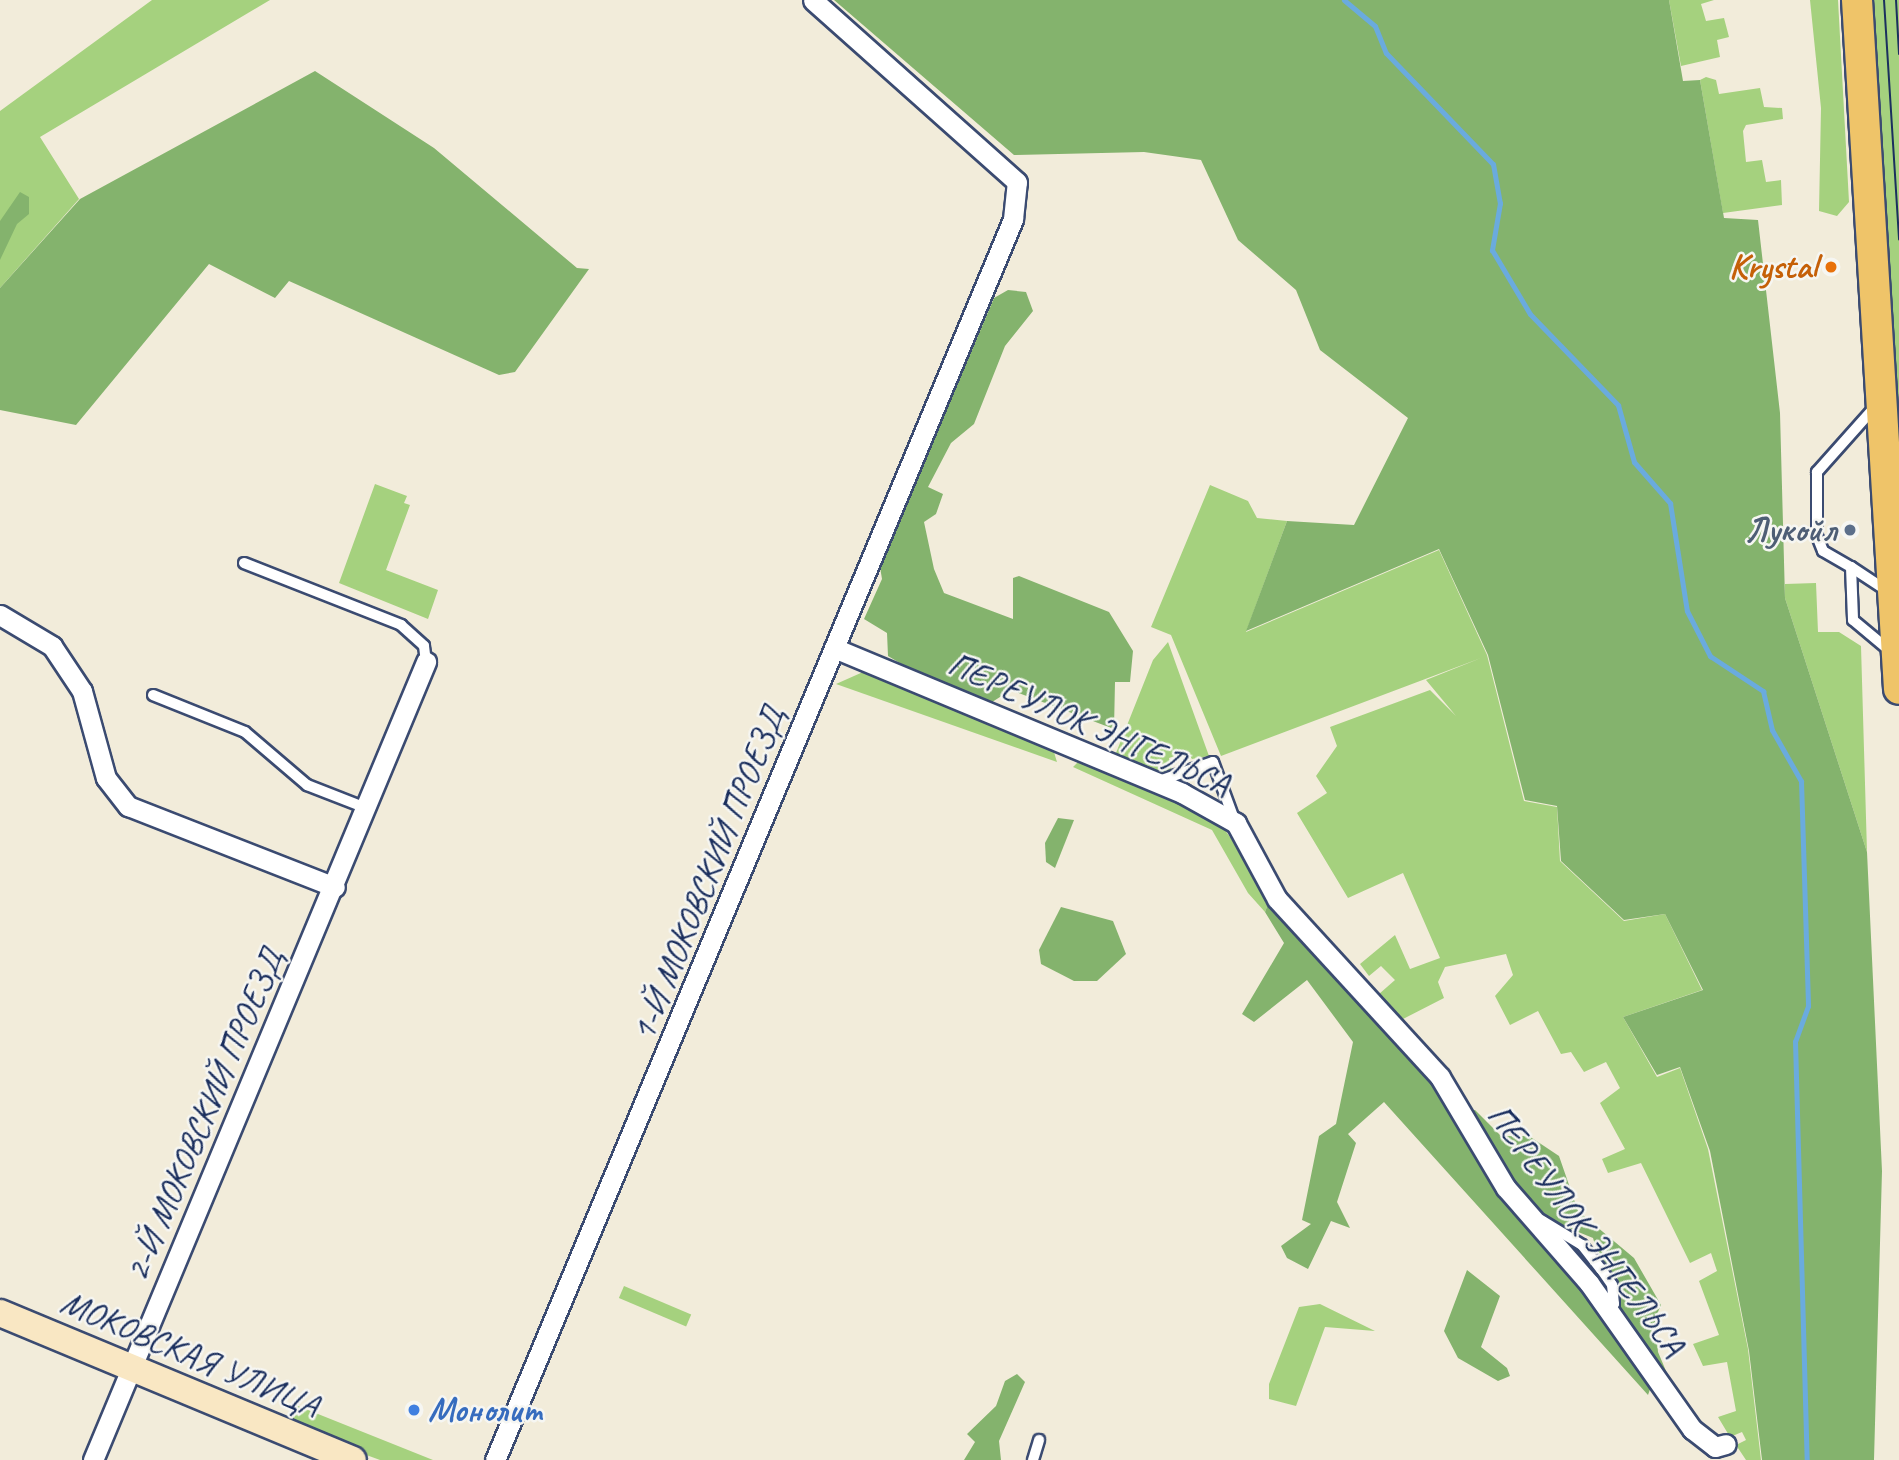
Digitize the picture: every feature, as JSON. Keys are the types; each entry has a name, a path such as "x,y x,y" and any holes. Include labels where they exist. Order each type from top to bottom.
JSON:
{"main road":[{"path":"1857,0 1899,689"}],"street":[{"name":"1-Й МОКОВСКИЙ ПРОЕЗД","path":"495,1460 1013,219 1017,182 814,0"},
{"path":"0,615 60,657 82,691 106,778 128,806 335,887"},
{"name":"ПЕРЕУЛОК ЭНГЕЛЬСА","path":"834,648 1155,782 1236,823 1278,899 1440,1077 1521,1205 1607,1307 1692,1429 1714,1447 1726,1444"},
{"name":"2-Й МОКОВСКИЙ ПРОЕЗД","path":"93,1460 129,1368 368,808 426,662"},
{"name":"МОКОВСКАЯ УЛИЦА","path":"0,1313 352,1460"}],"lane":[{"path":"1880,384 1869,416 1817,472 1819,545 1884,587 1894,604"},
{"path":"244,563 401,625 425,646 426,662"},
{"path":"1851,567 1853,620 1897,656"},
{"path":"153,695 245,732 307,785 368,808"},
{"path":"1155,782 1213,762 1236,823"},
{"path":"1033,1460 1039,1440"}],"green space":[{"path":"152,0 270,0 40,137 79,199 0,288 0,111"},
{"path":"834,0 1669,0 1683,81 1700,80 1724,218 1758,220 1780,413 1785,598 1867,852 1882,1171 1874,1460 1762,1460 1749,1351 1710,1151 1680,1067 1657,1075 1623,1017 1703,990 1665,914 1624,920 1561,861 1557,806 1525,800 1488,655 1439,549 1246,631 1287,521 1354,525 1408,418 1320,350 1296,290 1238,240 1201,160 1144,152 1014,155"},
{"path":"1669,0 1714,0 1701,4 1706,21 1724,18 1729,37 1717,40 1720,57 1681,66"},
{"path":"1810,0 1838,0 1849,202 1837,216 1819,211 1821,108"},
{"path":"1869,0 1899,0 1899,482"},
{"path":"315,71 434,148 577,268 589,269 515,372 499,375 289,281 275,298 209,264 76,425 0,410 0,288 80,199"},
{"path":"1706,77 1716,80 1719,94 1760,88 1764,107 1782,108 1783,119 1746,125 1743,131 1746,162 1762,160 1766,182 1781,180 1782,205 1723,213 1700,80"},
{"path":"20,192 29,197 29,214 17,224 0,260 0,221"},
{"path":"1008,290 1026,292 1033,311 1005,346 974,424 951,443 928,487 943,494 936,514 924,522 934,569 944,593 1013,619 1013,578 1019,576 1109,612 1133,651 1130,682 1115,682 1114,729 1011,690 989,704 930,681 888,656 887,633 864,619 882,579 880,567 994,298"},
{"path":"375,484 407,496 404,503 410,505 386,570 438,590 428,619 339,583"},
{"path":"1210,485 1248,501 1257,518 1287,521 1246,632 1439,550 1487,655 1524,801 1557,807 1560,861 1624,921 1665,914 1702,990 1623,1017 1657,1077 1680,1068 1708,1149 1748,1349 1761,1460 1746,1460 1736,1445 1746,1440 1742,1432 1730,1437 1718,1417 1736,1411 1727,1362 1703,1366 1693,1344 1719,1335 1699,1281 1717,1271 1711,1253 1690,1263 1641,1163 1608,1173 1602,1159 1625,1149 1600,1103 1620,1088 1606,1062 1584,1072 1571,1052 1561,1054 1538,1011 1510,1025 1495,996 1513,975 1506,954 1445,967 1438,982 1444,998 1403,1019 1379,994 1395,980 1381,966 1369,976 1360,964 1395,935 1410,969 1440,958 1403,873 1348,898 1297,813 1327,793 1316,776 1337,746 1330,727 1430,690 1456,716 1426,680 1481,658 1221,756 1171,635 1151,627"},
{"path":"1816,583 1818,632 1839,632 1861,646 1867,852 1785,598 1785,584"},
{"path":"1168,642 1209,756 1192,759 1187,752 1169,758 1172,772 1160,776 1114,758 1153,660"},
{"path":"863,672 1053,749 1057,762 836,684"},
{"path":"1080,760 1220,823 1278,905 1268,904 1265,912 1248,893 1212,830 1073,767"},
{"path":"1058,818 1074,820 1055,868 1046,862 1045,843"},
{"path":"1268,904 1278,905 1426,1068 1451,1117 1654,1378 1648,1395 1384,1102 1348,1134 1356,1143 1337,1202 1350,1228 1331,1221 1308,1269 1287,1258 1281,1246 1311,1224 1302,1220 1319,1136 1336,1124 1353,1042 1307,980 1254,1022 1242,1014 1284,943 1265,912"},
{"path":"1061,907 1113,921 1126,954 1097,981 1074,981 1041,964 1039,950"},
{"path":"1475,1110 1501,1136 1529,1136 1559,1156 1578,1211 1634,1258 1661,1305 1655,1319 1658,1352 1674,1390 1617,1308 1618,1279 1601,1265 1593,1238 1549,1220 1523,1200 1464,1111"},
{"path":"1467,1270 1500,1296 1481,1347 1507,1368 1510,1376 1498,1381 1458,1358 1444,1331"},
{"path":"624,1286 691,1315 686,1326 619,1298"},
{"path":"1320,1304 1375,1331 1325,1327 1296,1406 1269,1399 1269,1384 1299,1307"},
{"path":"1017,1374 1025,1382 999,1441 1001,1460 964,1460 975,1442 967,1434 996,1406 1005,1381"},
{"path":"293,1404 433,1460 380,1460 361,1453 292,1421"}],"waterway":[{"path":"1344,0 1375,26 1386,53 1493,164 1500,203 1492,250 1530,314 1618,405 1634,462 1670,503 1687,611 1710,656 1763,691 1772,730 1801,781 1808,1006 1795,1041 1807,1460"}],"tram line":[{"path":"1884,0 1899,240"},
{"path":"1896,0 1899,54"}],"place":[{"name":"Krystal","path":"1831,267"},
{"name":"Лукойл","path":"1850,530"},
{"name":"Монолит","path":"414,1410"}]}
